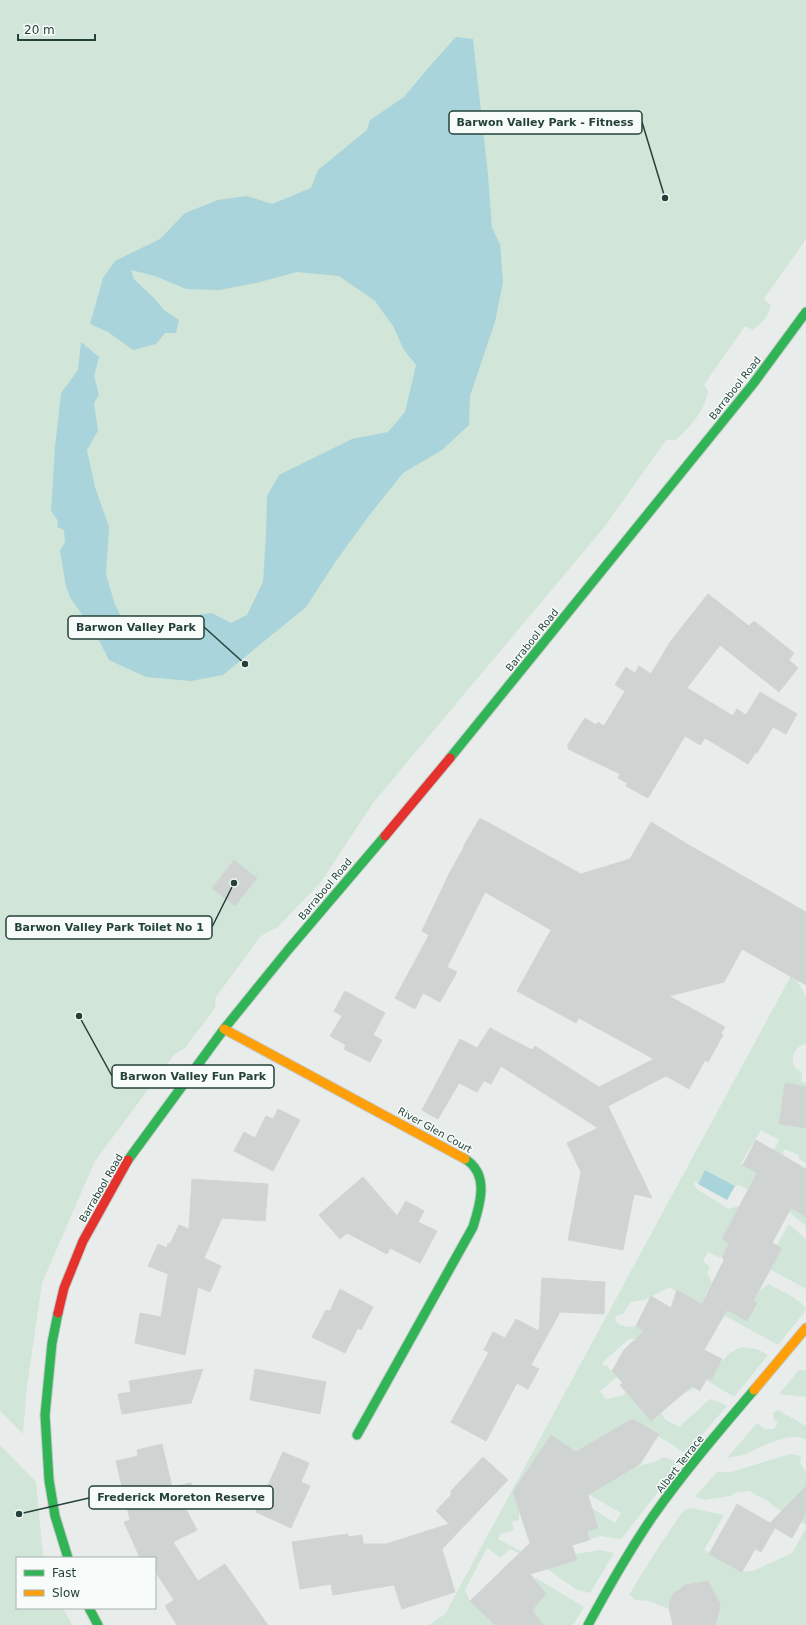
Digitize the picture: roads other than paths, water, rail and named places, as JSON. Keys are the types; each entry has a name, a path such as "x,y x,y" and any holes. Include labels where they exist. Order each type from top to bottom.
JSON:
{"street":[{"name":"Barrabool Road","path":"68,1557 55,1516 49,1480 45,1415 52,1343 64,1288 83,1241 124,1166 224,1029 288,950 428,784 753,384 806,312"},
{"name":"River Glen Court","path":"224,1029 450,1150 470,1162 481,1180 480,1203 473,1226 357,1435"},
{"name":"Albert Terrace","path":"588,1625 618,1572 663,1503 806,1328"},
{"path":"90,1609 98,1625"}],"water":[{"path":"456,37 473,39 488,175 492,228 500,244 503,282 495,322 470,396 469,425 442,450 403,473 371,513 336,561 306,607 223,675 191,681 146,677 109,660 95,633 71,599 66,587 60,551 65,542 64,530 57,527 58,521 51,511 55,447 61,393 78,370 81,342 99,357 94,376 99,395 94,403 98,431 87,450 95,487 109,527 106,574 115,605 122,618 135,623 212,613 231,623 247,615 263,582 267,496 279,475 352,439 388,432 405,412 416,365 404,350 393,326 375,301 339,276 297,272 256,283 220,290 186,289 155,276 131,270 134,279 164,310 179,320 176,333 165,333 156,344 133,350 108,332 90,324 103,278 115,261 160,239 185,213 218,200 247,196 272,204 311,188 318,170 367,130 370,120 404,97"},
{"path":"705,1170 735,1186 727,1200 698,1184"}],"place":[{"name":"Barwon Valley Park - Fitness","path":"665,198"},
{"name":"Barwon Valley Park","path":"245,664"},
{"name":"Barwon Valley Park Toilet No 1","path":"234,883"},
{"name":"Barwon Valley Fun Park","path":"79,1016"},
{"name":"Frederick Moreton Reserve","path":"19,1514"}]}
